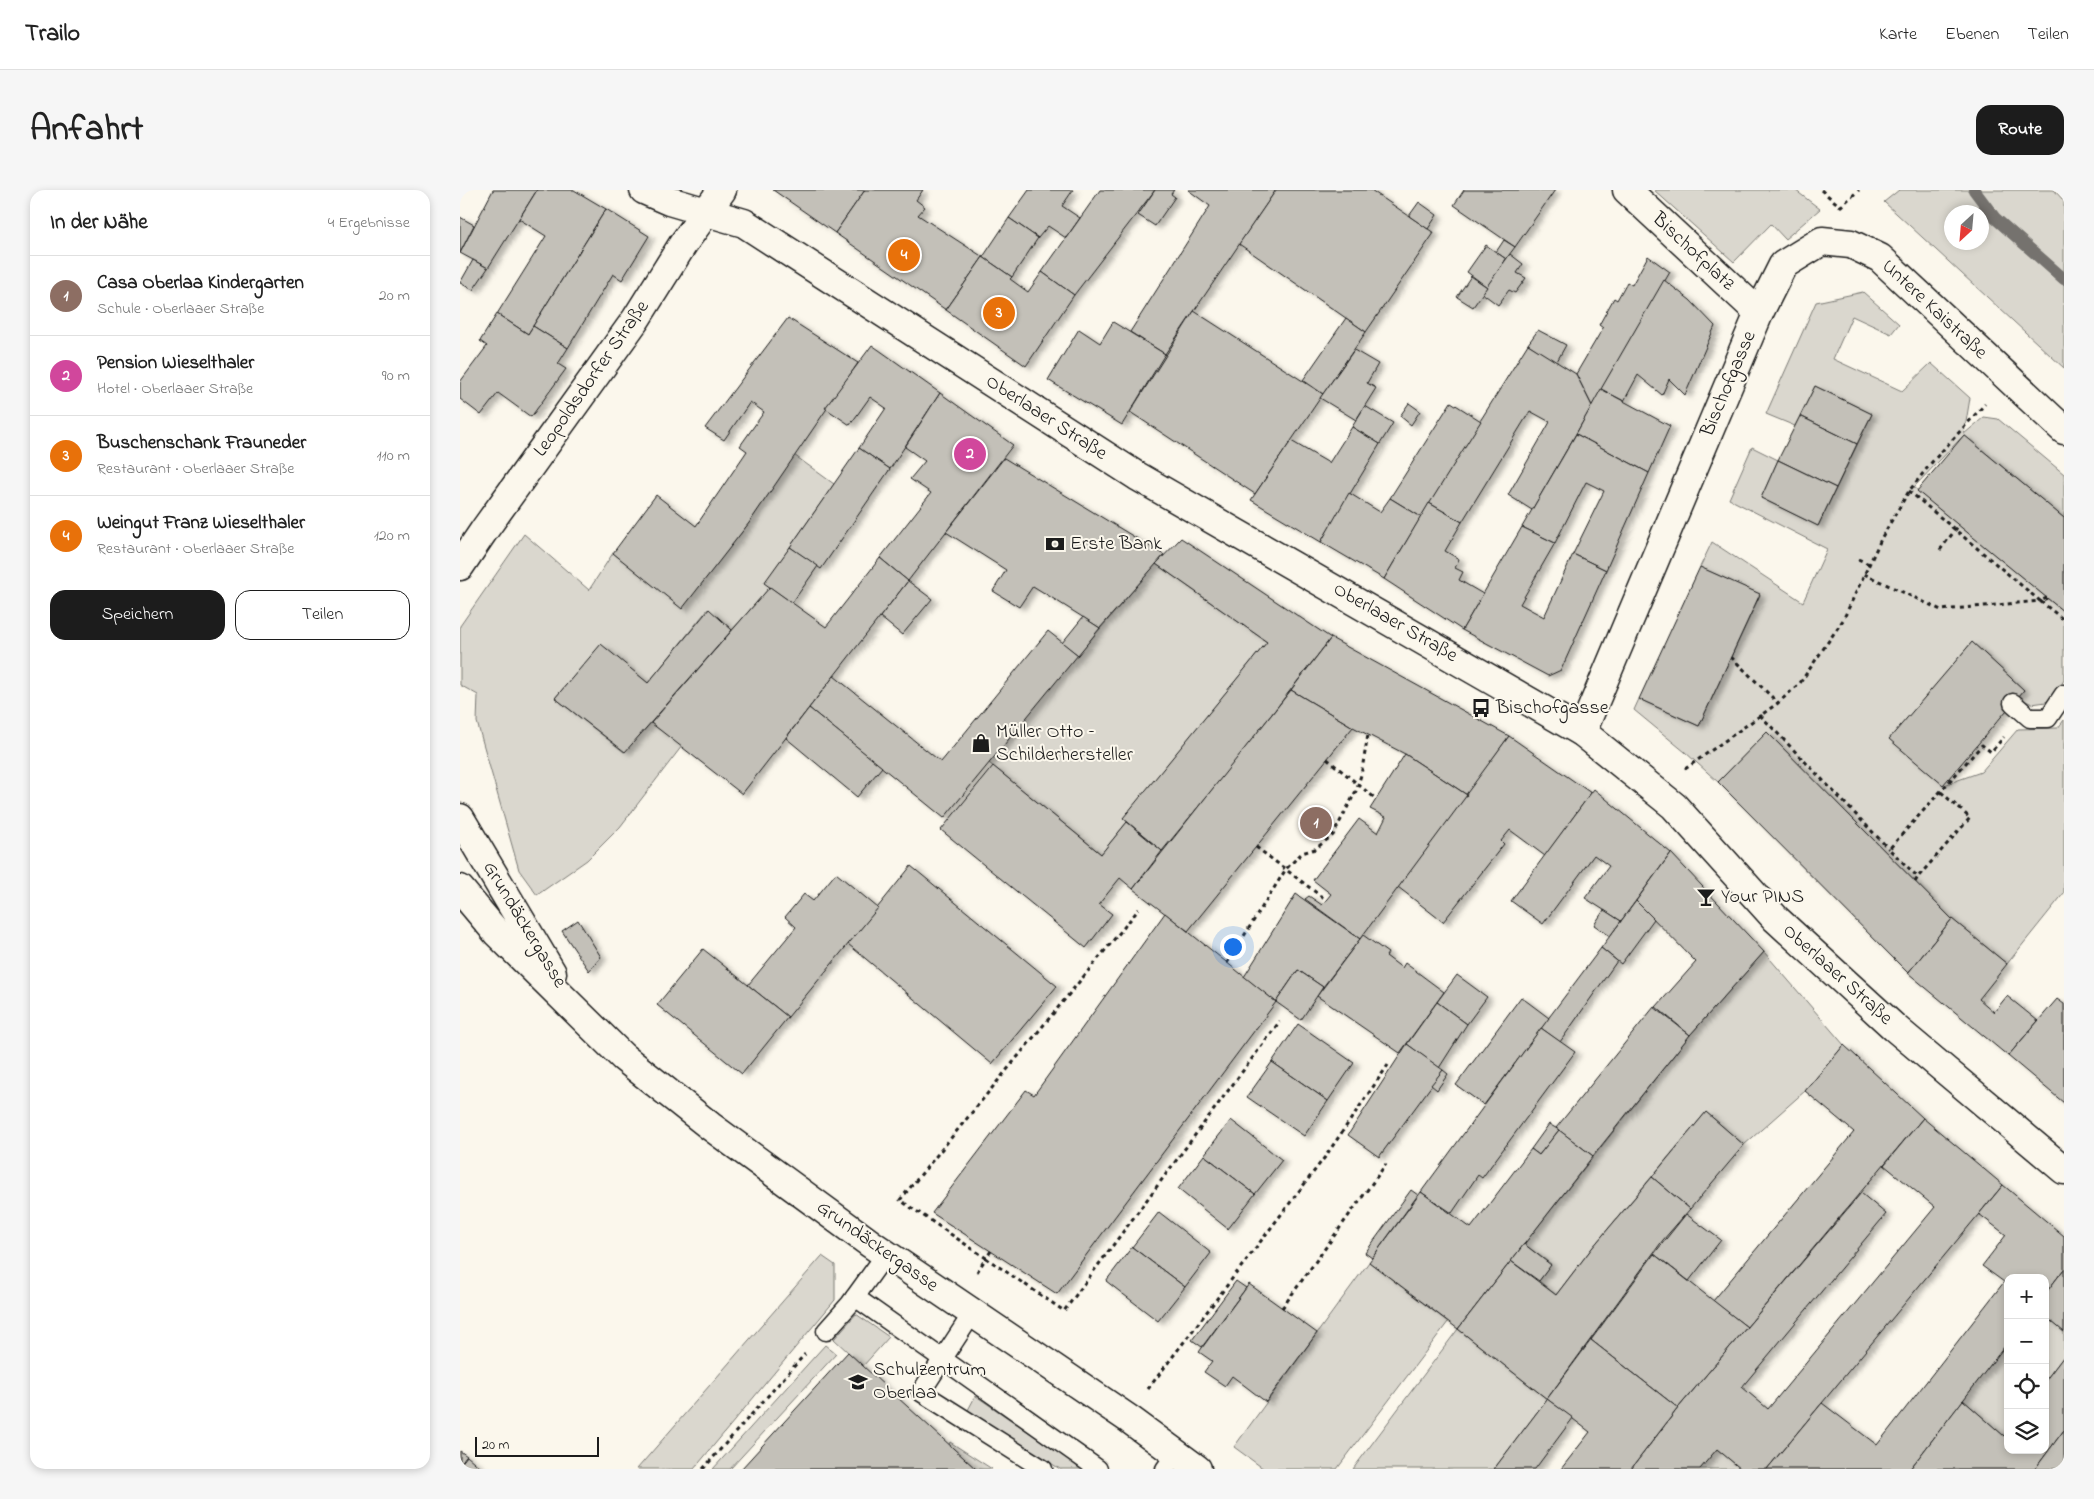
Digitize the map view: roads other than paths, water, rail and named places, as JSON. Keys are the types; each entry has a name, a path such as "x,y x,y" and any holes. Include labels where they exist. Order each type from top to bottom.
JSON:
{"street":[{"name":"Oberlaaer Straße","path":"644,190 669,201 744,223 1137,476 1582,732 1674,806 1776,919 1895,1028 2064,1170"},
{"name":"Leopoldsdorfer Straße","path":"460,566 636,319 684,244 722,190"},
{"name":"Bischofplatz","path":"1627,190 1758,313"},
{"name":"Untere Kaistraße","path":"1758,313 1783,265 1822,241 1851,244 1880,258 2008,380 2064,430"},
{"name":"Bischofgasse","path":"1582,732 1758,313"},
{"name":"Grundäckergasse","path":"460,818 572,1006"},
{"name":"Grundäckergasse","path":"460,889 497,933 623,1057 710,1126 886,1254 1129,1419 1179,1464"},
{"name":"Grundäckergasse","path":"460,919 497,933"}],"lane":[{"path":"2013,703 2030,718 2048,718 2064,694"},
{"path":"826,1331 855,1297 886,1254"},
{"path":"855,1297 1098,1469"},
{"path":"972,1314 921,1392 1043,1469"}],"waterway":[{"path":"1974,190 1995,218 2064,279"}],"place":[{"name":"Weingut Franz Wieselthaler","path":"904,255"},
{"name":"Buschenschank Frauneder","path":"999,313"},
{"name":"Pension Wieselthaler","path":"970,454"},
{"name":"Erste Bank","path":"1055,544"},
{"name":"Bischofgasse","path":"1481,708"},
{"name":"Müller Otto – Schilderhersteller","path":"981,743"},
{"name":"Casa Oberlaa Kindergarten","path":"1316,823"},
{"name":"Your PINS","path":"1706,897"},
{"name":"Schulzentrum Oberlaa","path":"858,1382"}]}
